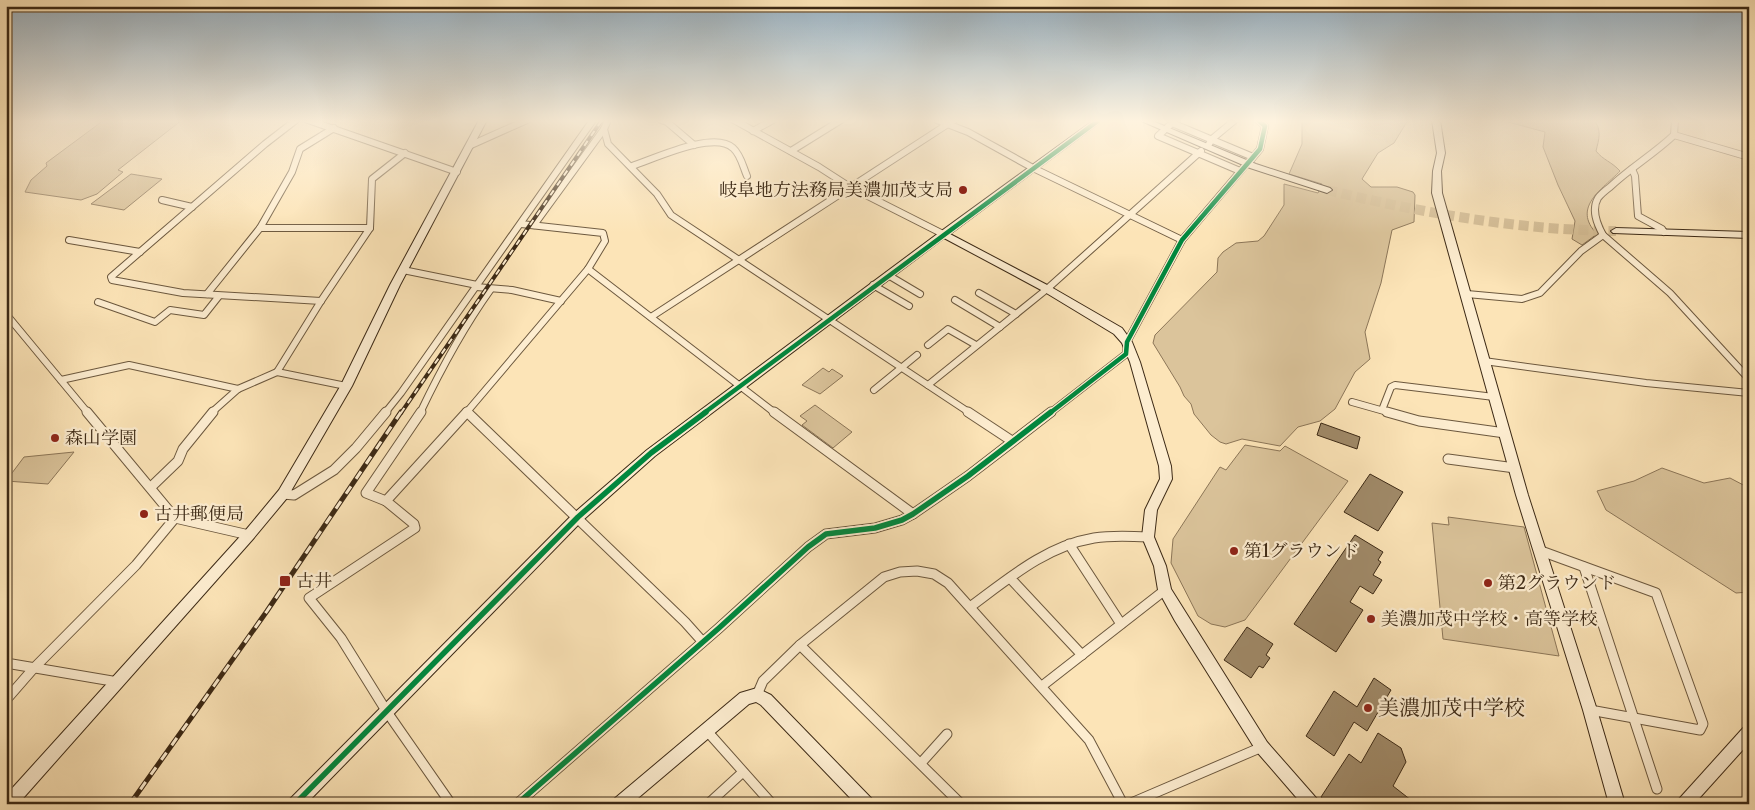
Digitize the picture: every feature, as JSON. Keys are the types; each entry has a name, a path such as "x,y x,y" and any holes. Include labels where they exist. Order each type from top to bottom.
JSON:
{"street":[{"path":"249,158 111,277 112,280 183,293 321,301"},
{"path":"207,294 260,228 292,172 297,158"},
{"path":"278,372 321,301 370,228 372,179 399,158"},
{"path":"418,158 457,172"},
{"path":"8,804 250,535 283,494 346,386 403,270 465,158"},
{"path":"283,494 294,495 334,470 356,448 401,394 567,158"},
{"path":"534,225 582,158"},
{"path":"623,158 657,194 671,215 1012,441"},
{"path":"632,166 656,158"},
{"path":"739,158 747,176"},
{"path":"802,158 850,187 1046,289 1110,326 1127,342 1135,362 1165,466 1166,479 1151,510 1148,537 1160,566 1165,590 1262,747 1312,804"},
{"path":"651,317 894,158"},
{"path":"1015,158 1182,240"},
{"path":"294,804 578,517 651,453 828,319 1047,158"},
{"path":"928,385 1046,289 1193,158"},
{"path":"517,804 808,547 826,534 875,528 902,520 914,514 968,476 1095,380 1126,354 1127,342 1182,240 1242,169 1214,158"},
{"path":"1233,158 1327,190"},
{"path":"1440,158 1436,193 1467,294 1504,433 1590,710 1617,804"},
{"path":"1646,158 1598,198 1594,209 1596,222 1603,236 1670,293 1749,379"},
{"path":"1632,170 1635,176 1638,216 1662,229 1664,232"},
{"path":"162,200 192,207"},
{"path":"386,501 467,412 588,269 605,241 603,233 521,224"},
{"path":"260,228 370,228"},
{"path":"1616,232 1749,235"},
{"path":"1467,294 1522,299 1540,293 1555,280 1581,251 1603,236"},
{"path":"69,240 140,252"},
{"path":"588,269 884,495 914,514"},
{"path":"403,270 490,289 512,290 561,301"},
{"path":"888,275 920,294"},
{"path":"873,286 909,306"},
{"path":"451,804 387,712 341,638 309,598 415,528 414,524 386,501 366,493 418,415 446,359 471,316 490,289"},
{"path":"979,293 1016,314"},
{"path":"98,302 155,322 170,310 204,315 219,296"},
{"path":"955,300 1000,327"},
{"path":"6,314 175,518 250,535"},
{"path":"928,345 948,328 976,345"},
{"path":"874,390 917,355"},
{"path":"1484,361 1646,383 1749,393"},
{"path":"61,380 129,365 238,389"},
{"path":"151,487 178,461 183,449 206,418 238,389 278,372 346,386"},
{"path":"1382,410 1391,387 1395,384 1494,397"},
{"path":"1352,402 1419,421 1504,433"},
{"path":"467,412 578,517 685,622 702,642"},
{"path":"1448,459 1515,468"},
{"path":"6,700 136,565 175,518"},
{"path":"970,607 1035,560 1069,544 1100,536 1148,537"},
{"path":"1069,544 1120,624"},
{"path":"1541,551 1656,593 1703,724 1700,730 1590,710"},
{"path":"1584,567 1657,789"},
{"path":"757,695 763,681 800,645 884,577 897,571 934,574 944,579 970,607 1088,740 1123,804"},
{"path":"1010,578 1082,655"},
{"path":"1042,686 1165,590"},
{"path":"800,645 961,804"},
{"path":"6,663 33,670 118,682"},
{"path":"620,804 745,698 757,695 766,700 867,804"},
{"path":"706,731 772,804"},
{"path":"1684,804 1749,732"},
{"path":"921,763 947,734"},
{"path":"1129,804 1262,747"},
{"path":"708,804 743,772"}],"shaded area":[{"path":"53,158 134,158 118,170 123,172 97,194 81,200 25,192 31,180 47,166 46,163"},
{"path":"1296,158 1375,158 1362,179 1371,187 1397,187 1413,192 1415,195 1414,222 1392,230 1381,283 1365,332 1370,359 1355,372 1335,409 1320,421 1298,427 1280,446 1242,439 1226,444 1211,435 1194,414 1191,404 1184,396 1153,343 1155,335 1217,272 1218,258 1223,252 1236,243 1258,241 1264,236 1284,205 1284,184 1318,193 1322,184 1289,174"},
{"path":"1547,158 1603,158 1620,171 1592,199 1587,215 1590,224 1597,234 1582,245 1572,239 1575,221"},
{"path":"131,174 162,179 124,210 91,204"},
{"path":"823,368 829,372 832,369 843,376 820,394 802,385"},
{"path":"815,405 852,432 833,448 802,425 807,421 800,416"},
{"name":"第1グラウンド","path":"1245,445 1280,451 1285,446 1348,481 1245,620 1225,627 1211,624 1198,616 1171,563 1173,539 1220,467 1226,470"},
{"path":"74,452 48,484 6,481 24,457"},
{"path":"1662,468 1704,483 1730,478 1749,488 1749,592 1736,593 1606,510 1597,491 1634,481"},
{"name":"第2グラウンド","path":"1448,517 1524,527 1559,656 1443,639 1432,523 1449,525"}],"building":[{"path":"1321,423 1360,437 1357,449 1317,435"},
{"path":"1370,474 1403,492 1378,531 1344,512"},
{"path":"1355,535 1383,552 1378,560 1381,562 1373,575 1382,580 1373,594 1360,586 1350,602 1363,610 1336,652 1294,624"},
{"path":"1247,627 1273,644 1266,655 1270,658 1263,668 1259,666 1251,678 1224,660"},
{"path":"1374,678 1391,690 1367,731 1354,722 1334,756 1306,736 1334,691 1357,707"},
{"path":"1378,733 1401,748 1406,762 1393,786 1416,804 1329,804 1321,797 1349,754 1361,763"}],"tunnel":[{"path":"1327,190 1470,219 1506,224 1616,231"}],"railway":[{"path":"401,413 576,158"},
{"path":"130,804 267,611 401,412"}],"cycle path":[{"path":"295,804 578,517 651,453 1047,158"},
{"path":"517,804 719,628 808,547 826,534 875,528 902,520 913,514 968,476 1126,354 1127,342 1182,240 1252,158"}],"place":[{"name":"岐阜地方法務局美濃加茂支局","path":"963,190"},
{"name":"森山学園","path":"55,438"},
{"name":"古井郵便局","path":"144,514"},
{"name":"第1グラウンド","path":"1234,551"},
{"name":"古井","path":"285,581"},
{"name":"第2グラウンド","path":"1488,583"},
{"name":"美濃加茂中学校・高等学校","path":"1371,619"},
{"name":"美濃加茂中学校","path":"1368,708"}]}
